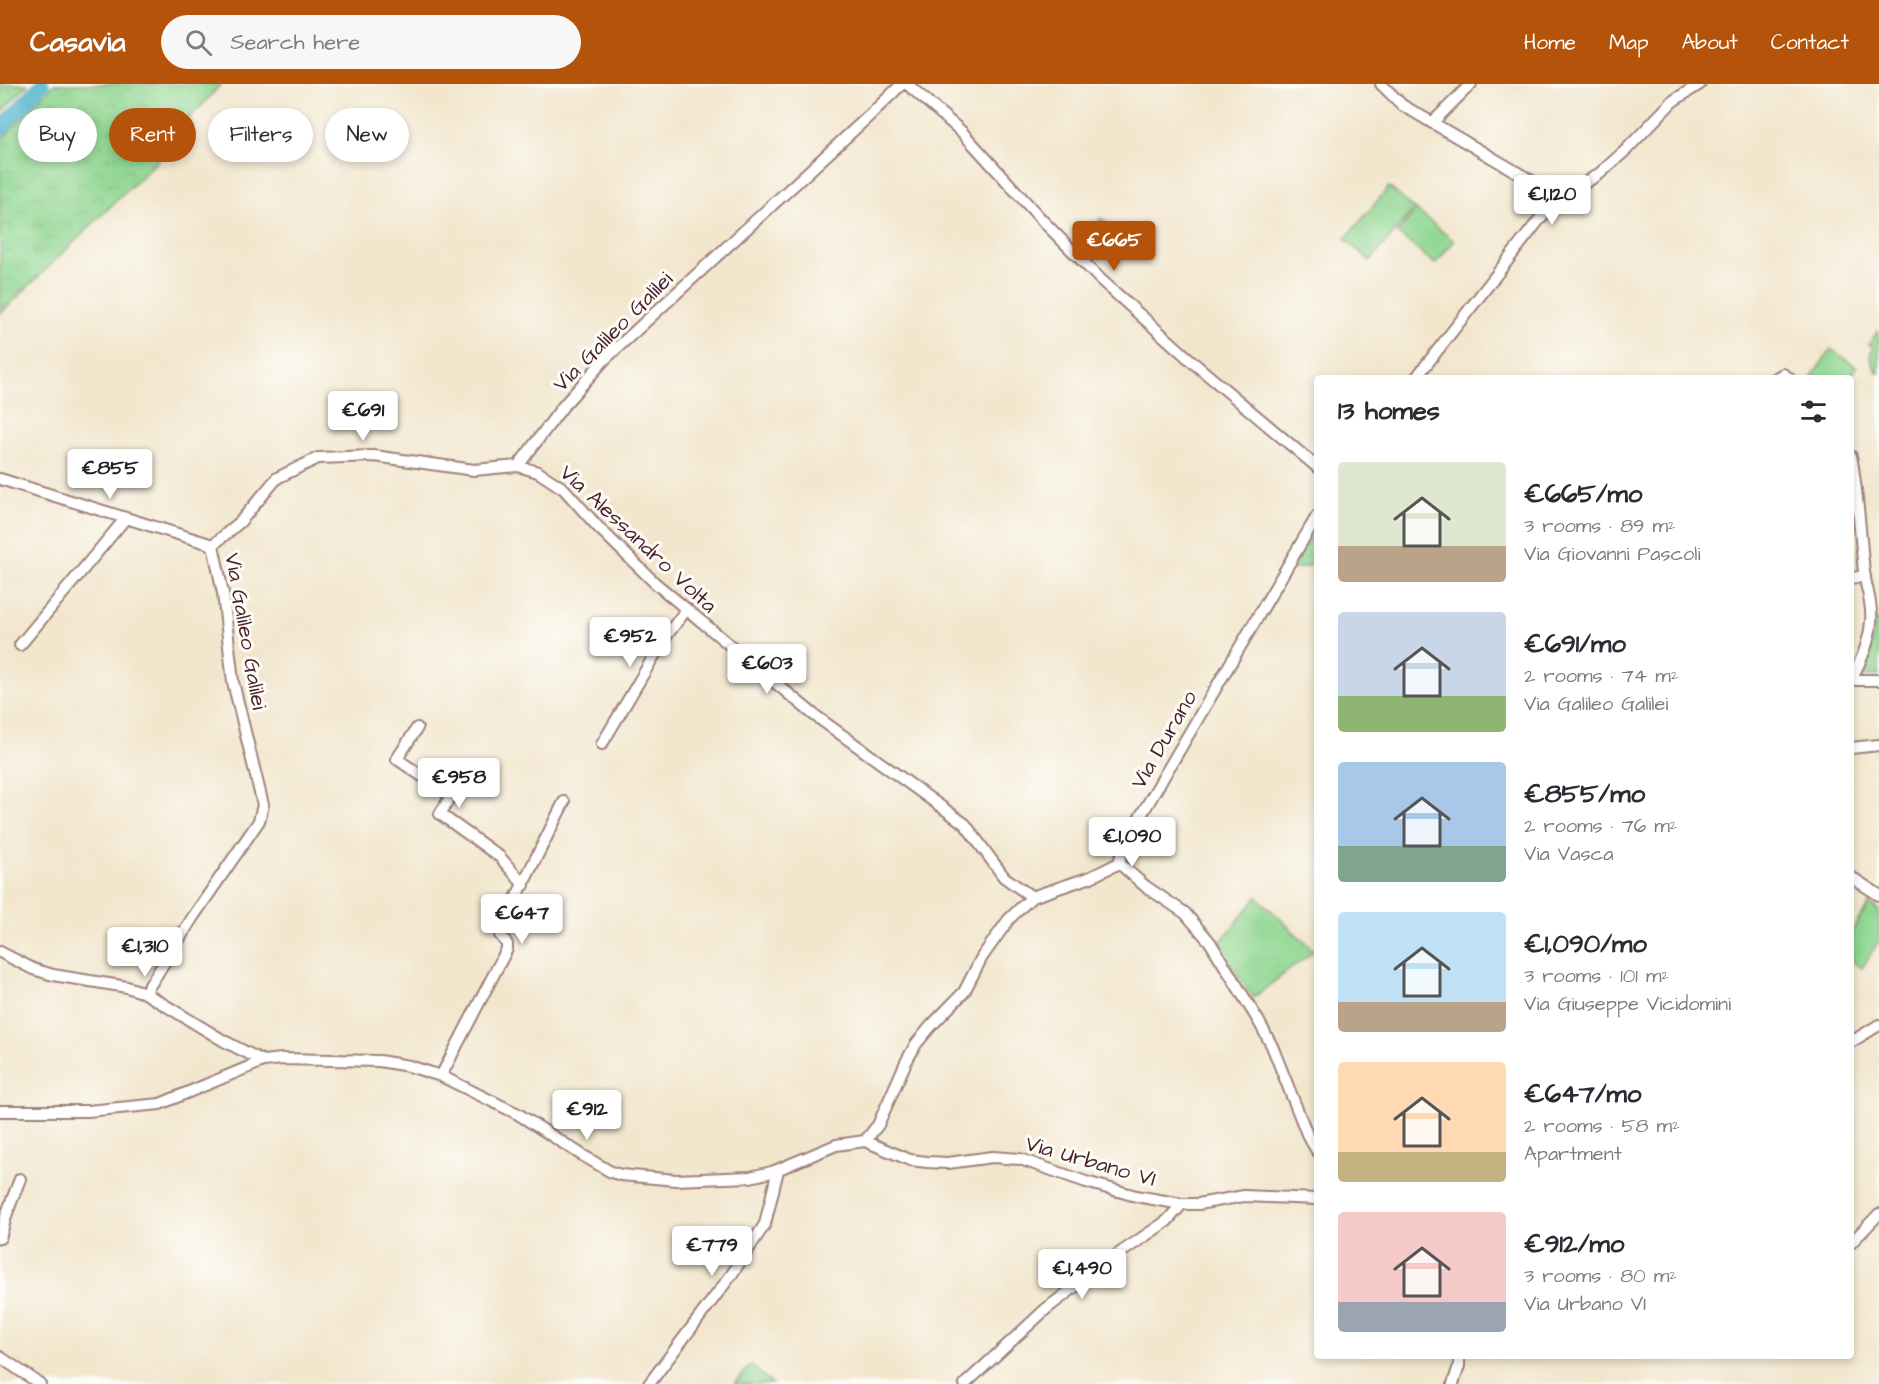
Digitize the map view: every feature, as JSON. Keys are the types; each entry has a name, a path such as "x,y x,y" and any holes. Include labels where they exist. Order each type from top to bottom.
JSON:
{"street":[{"name":"Via Galileo Galilei","path":"145,993 193,917 259,821 263,805 233,682 223,593 213,545 240,522 277,478 318,458 374,456 474,470 518,466 564,405 605,359 902,84"},
{"path":"907,84 962,132 1041,219 1101,280 1196,365 1314,464"},
{"path":"1381,84 1402,105 1561,198"},
{"path":"1432,123 1471,84"},
{"path":"1418,375 1546,211 1561,198 1599,174 1626,150 1673,101 1700,84"},
{"name":"Via Alessandro Volta","path":"518,466 538,472 564,489 655,584 686,610 813,714 965,824 1004,877 1032,897"},
{"path":"1854,476 1865,576 1875,614 1862,661 1854,675"},
{"path":"0,479 213,545"},
{"path":"20,645 125,519"},
{"name":"Via Durano","path":"1119,863 1122,852 1140,817 1314,521"},
{"path":"1854,578 1865,576"},
{"path":"602,744 664,639 686,610"},
{"path":"1854,680 1879,680"},
{"path":"417,728 397,759 451,796 440,814 500,857 524,885"},
{"path":"1854,748 1879,745"},
{"path":"441,1076 507,949 500,930 564,802"},
{"path":"0,1111 88,1111 160,1104 263,1061 282,1059 379,1061 409,1066 441,1076 518,1114 611,1172 676,1180 750,1177 777,1170 836,1145 866,1141 878,1125 916,1044 964,992 982,957 999,931 1032,897 1091,877 1119,863 1145,886 1185,913 1210,942 1272,1046 1306,1134 1314,1146"},
{"path":"1854,879 1879,895"},
{"path":"0,952 33,969 53,975 127,987 145,993 224,1041 263,1061"},
{"path":"1854,1040 1879,1025"},
{"name":"Via Urbano VI","path":"866,1141 910,1160 927,1162 948,1163 992,1157 1020,1159 1086,1182 1136,1196 1182,1204 1198,1204 1244,1196 1314,1199"},
{"path":"649,1384 732,1274 765,1224 777,1170"},
{"path":"0,1238 20,1179"},
{"path":"965,1384 1046,1309 1117,1255 1167,1221 1182,1204"},
{"path":"1854,1240 1879,1214"},
{"path":"0,1357 40,1384"},
{"path":"1453,1384 1459,1359"}],"green space":[{"path":"0,84 28,84 0,113"},
{"path":"54,84 221,84 196,111 196,108 109,108 109,162 156,162 0,314 0,141 18,122 18,162 97,162 97,108 31,108"},
{"path":"1389,187 1414,209 1370,261 1345,239"},
{"path":"1416,210 1454,241 1435,264 1397,233"},
{"path":"1101,218 1111,226 1095,245 1085,237"},
{"path":"1878,331 1879,373 1875,370 1870,354 1873,348 1869,344"},
{"path":"1831,349 1857,367 1852,375 1813,375"},
{"path":"1313,534 1314,560 1309,566 1289,570"},
{"path":"1876,619 1879,621 1879,675 1858,677 1870,651"},
{"path":"1257,897 1314,951 1253,998 1218,945"},
{"path":"1869,904 1879,910 1879,941 1862,968 1854,962 1854,927"},
{"path":"751,1365 772,1384 734,1384"}],"waterway":[{"path":"0,129 42,84"}]}
